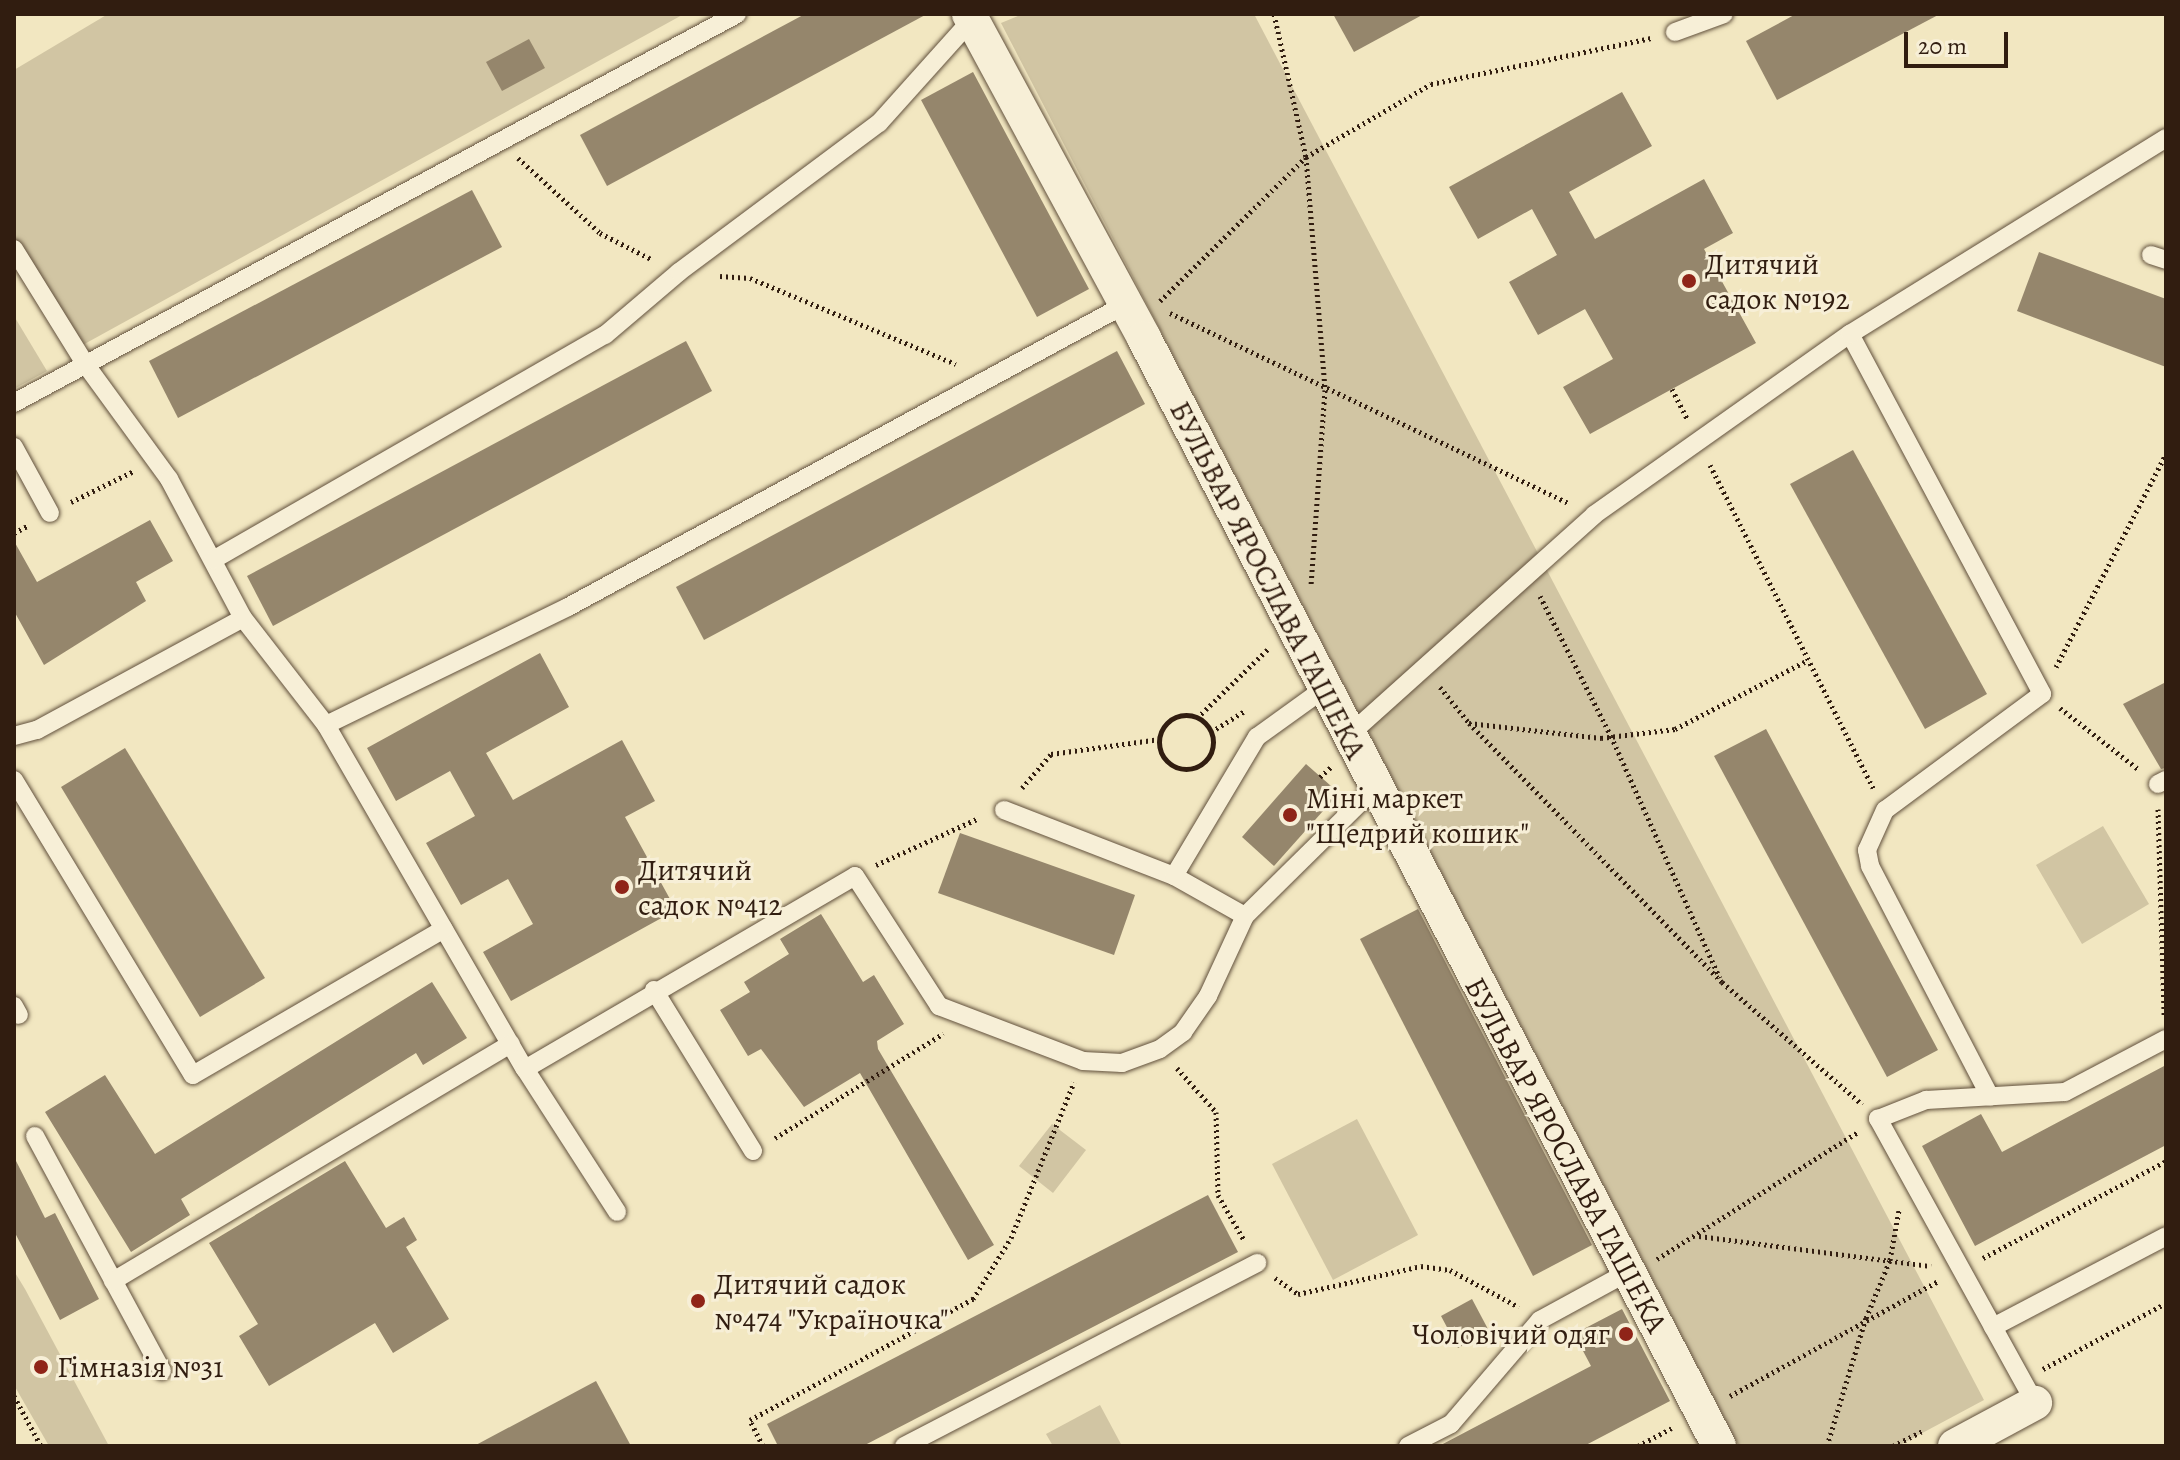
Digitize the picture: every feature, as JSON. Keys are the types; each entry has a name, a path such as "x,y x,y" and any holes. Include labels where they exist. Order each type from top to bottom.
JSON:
{"street":[{"name":"БУЛЬВАР ЯРОСЛАВА ГАШЕКА","path":"974,15 1325,688 1374,789 1719,1446"},
{"path":"1955,1446 2035,1403"}],"lane":[{"path":"14,403 503,144 737,14"},
{"path":"1675,32 1724,14"},
{"path":"213,560 605,335 679,272 879,123 974,15"},
{"path":"1348,736 1594,515 1850,334 2166,138"},
{"path":"14,249 86,365 155,460 243,618 326,725 525,1069 617,1212"},
{"path":"326,725 568,607 1013,361 1126,304"},
{"path":"1850,334 2042,694 1885,810 1867,858 1990,1097"},
{"path":"14,447 50,513"},
{"path":"14,736 37,730 243,618"},
{"path":"1174,876 1257,737 1325,688"},
{"path":"14,780 193,1075 444,929"},
{"path":"525,1069 654,990 855,876 939,1006 966,1020 1083,1061 1122,1063 1160,1049 1183,1032 1208,996 1245,916 1374,789"},
{"path":"1004,810 1174,876 1245,916"},
{"path":"654,990 753,1151"},
{"path":"2035,1403 1878,1119 1926,1100 2065,1092 2165,1039"},
{"path":"113,1281 511,1044"},
{"path":"35,1136 162,1371"},
{"path":"1993,1327 2166,1236"},
{"path":"904,1446 1257,1263"},
{"path":"1408,1446 1451,1424 1540,1320 1628,1272"}],"path":[{"path":"1274,14 1306,157 1325,390 1310,589"},
{"path":"1594,515 1325,390 1155,306 1306,157 1431,84 1675,32"},
{"path":"503,144 600,233 679,272 750,278 952,364 1013,361"},
{"path":"1672,389 1885,810"},
{"path":"2165,1039 2162,782 2042,694 2166,454"},
{"path":"14,533 155,460"},
{"path":"1529,574 1611,736 1722,982"},
{"path":"1197,718 1292,625"},
{"path":"1469,723 1611,736 1675,729 1808,660"},
{"path":"1425,668 1469,723 1722,982 1878,1119 1670,1253"},
{"path":"1181,715 1197,718 1212,736 1210,754 1192,768 1170,763 1160,748 1163,730 1181,715"},
{"path":"753,1151 966,1020"},
{"path":"1160,1049 1216,1112 1218,1195 1257,1263 1298,1294 1421,1266 1450,1270 1540,1320"},
{"path":"763,1446 750,1420 973,1299 1011,1238 1083,1061"},
{"path":"1702,1413 1866,1318 2166,1161"},
{"path":"1827,1446 1866,1318 1890,1260 1906,1170"},
{"path":"1698,1236 1961,1270"},
{"path":"14,1396 41,1446"}],"shaded area":[{"path":"108,14 684,14 79,347 14,239 14,70"},
{"path":"1023,14 1254,14 1984,1400 1898,1446 1739,1446 1001,23"},
{"path":"14,316 47,371 14,389"},
{"path":"2103,826 2149,904 2082,944 2036,865"},
{"path":"1357,1119 1418,1235 1333,1280 1272,1164"},
{"path":"1052,1124 1086,1150 1053,1193 1019,1166"},
{"name":"Гімназія №31","path":"14,1271 109,1446 49,1446 14,1385"},
{"path":"1100,1405 1122,1446 1053,1446 1046,1434"}],"building":[{"path":"805,14 927,14 607,186 580,135"},
{"path":"1333,14 1424,14 1354,52"},
{"path":"1796,14 1940,14 1777,100 1746,41"},
{"path":"529,39 545,68 502,91 486,62"},
{"path":"973,72 1089,289 1037,317 921,100"},
{"path":"1622,92 1652,146 1569,192 1595,239 1704,179 1733,233 1704,249 1756,343 1590,434 1563,387 1613,359 1585,309 1538,335 1509,282 1557,255 1532,209 1478,239 1449,187"},
{"path":"472,190 502,247 178,418 149,361"},
{"path":"2039,252 2166,299 2166,367 2017,311"},
{"path":"686,341 712,391 273,626 247,576"},
{"path":"1117,351 1145,404 704,640 676,587"},
{"path":"1853,450 1987,694 1925,729 1790,484"},
{"path":"150,520 173,561 136,582 146,601 44,665 14,611 14,541 37,582"},
{"path":"540,653 569,707 486,753 513,800 622,740 655,801 625,817 676,910 511,1001 483,952 533,924 508,879 461,905 426,843 475,816 450,771 396,801 367,748"},
{"path":"2166,682 2166,768 2161,769 2123,704"},
{"path":"1766,729 1938,1050 1887,1077 1714,756"},
{"path":"125,748 265,978 200,1017 61,787"},
{"name":"Міні маркет \"Щедрий кошик\"","path":"1306,764 1339,793 1274,866 1242,837"},
{"path":"960,833 1135,895 1114,955 938,893"},
{"path":"1418,909 1592,1245 1533,1276 1360,939"},
{"path":"821,914 863,982 874,975 904,1024 877,1041 878,1049 994,1245 968,1260 860,1073 804,1107 761,1049 748,1056 720,1010 750,992 744,982 789,954 780,939"},
{"path":"432,982 467,1038 423,1065 416,1053 181,1199 190,1215 131,1252 45,1112 105,1075 155,1154"},
{"path":"2166,1065 2166,1145 1975,1246 1922,1146 1981,1114 2002,1152"},
{"path":"14,1157 45,1218 55,1213 99,1299 60,1320 14,1231"},
{"path":"345,1161 386,1228 404,1217 417,1240 406,1247 449,1319 393,1353 375,1323 269,1386 239,1336 258,1324 209,1243"},
{"path":"1208,1195 1238,1252 863,1446 778,1446 767,1424"},
{"path":"1472,1299 1489,1331 1458,1348 1441,1316"},
{"path":"1622,1309 1670,1401 1584,1446 1439,1446 1591,1366 1574,1334"},
{"path":"596,1381 631,1446 474,1446"}],"place":[{"name":"Дитячий садок №192","path":"1689,281"},
{"name":"Міні маркет \"Щедрий кошик\"","path":"1290,815"},
{"name":"Дитячий садок №412","path":"622,887"},
{"name":"Дитячий садок №474 \"Україночка\"","path":"698,1301"},
{"name":"Чоловічий одяг","path":"1626,1334"},
{"name":"Гімназія №31","path":"41,1367"}]}
